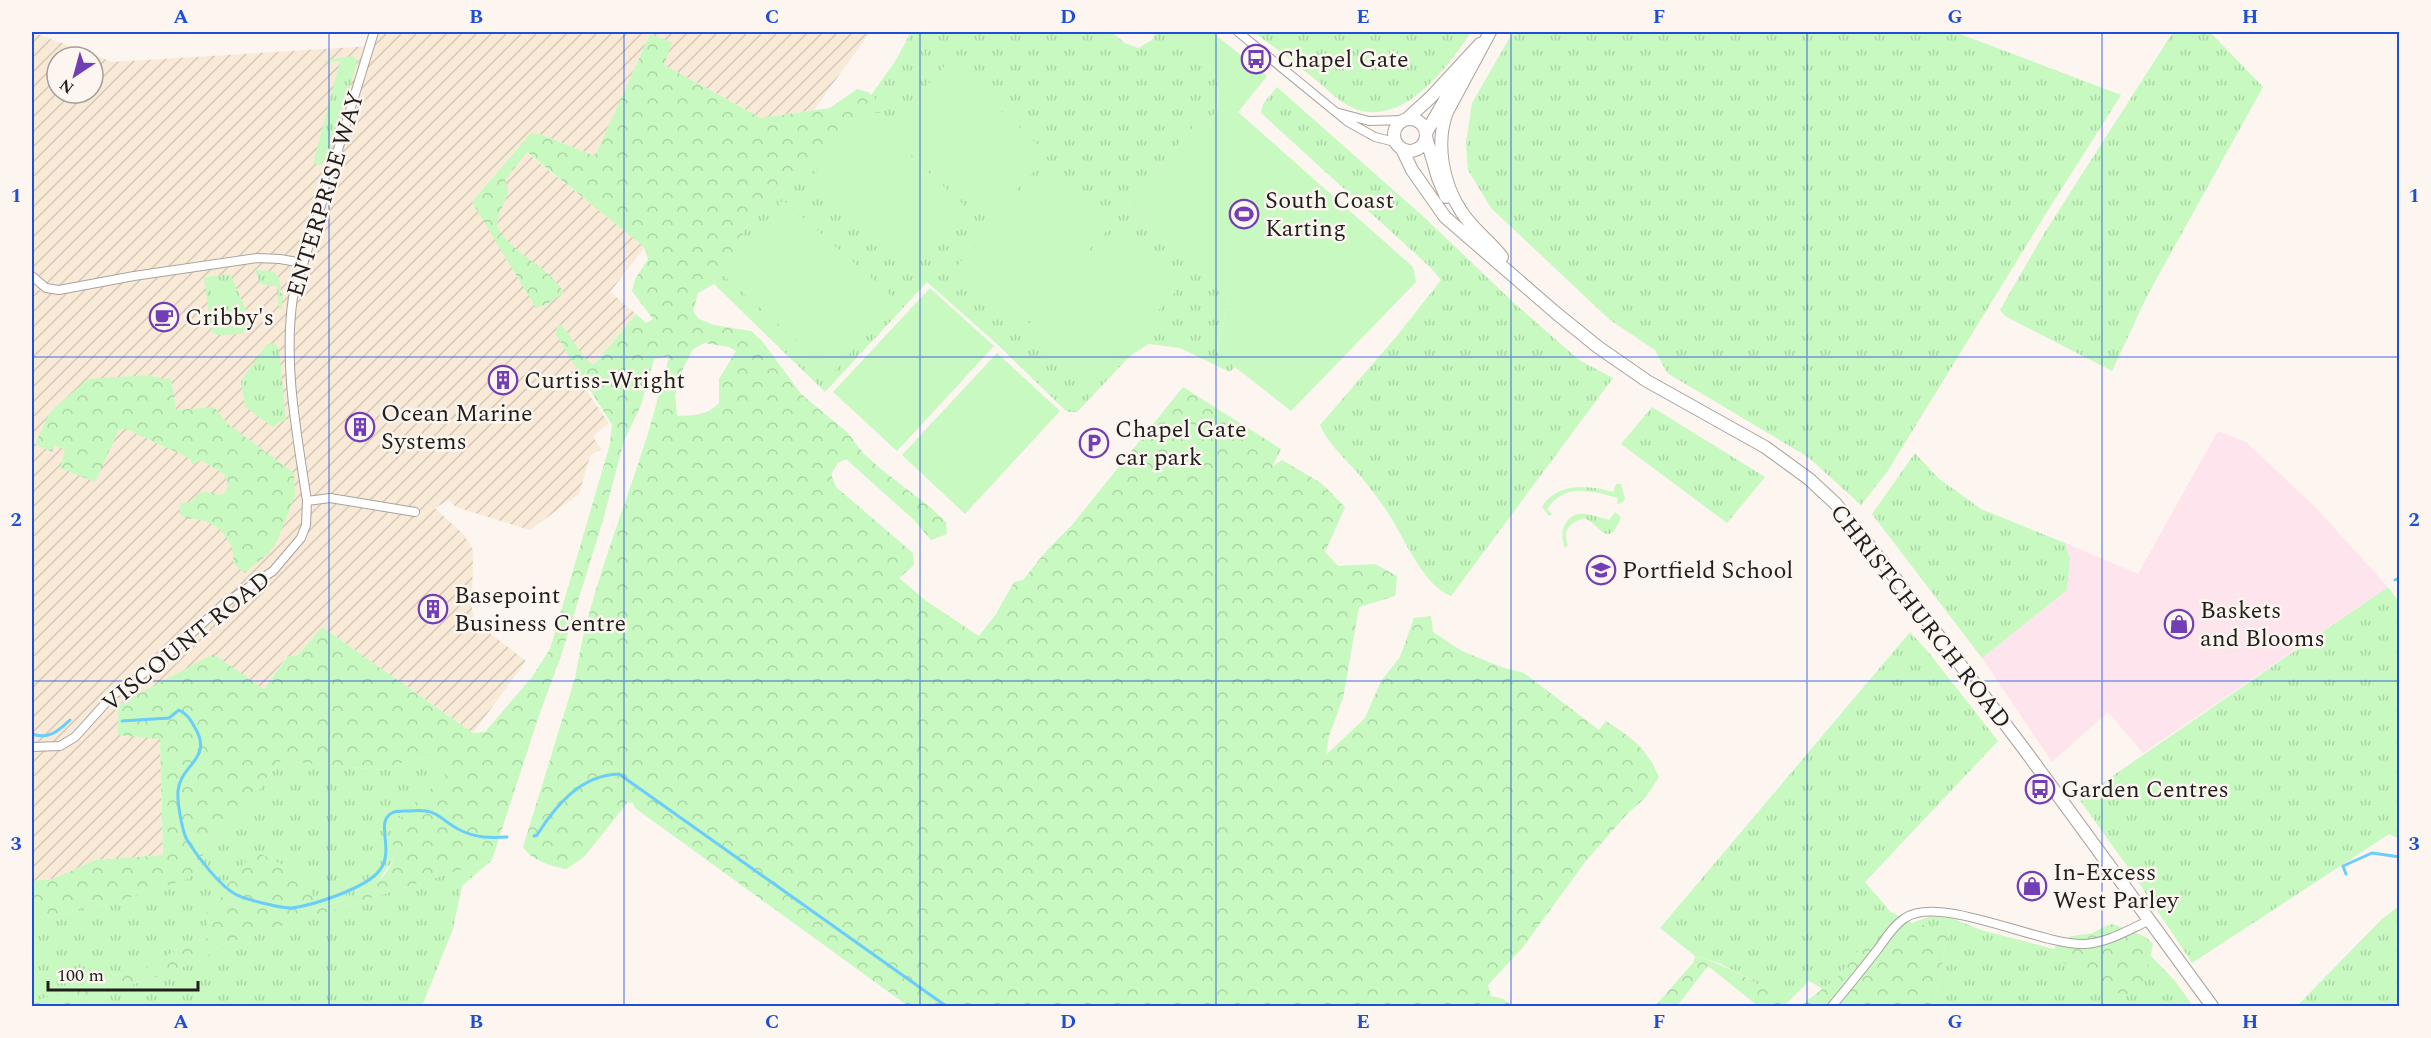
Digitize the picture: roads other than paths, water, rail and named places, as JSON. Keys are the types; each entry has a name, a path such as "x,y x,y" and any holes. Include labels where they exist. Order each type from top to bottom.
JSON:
{"main road":[{"path":"1473,52 1422,146 1417,150 1407,151 1399,146 1394,131 1431,97 1490,32"},
{"path":"1490,32 1447,112 1443,123 1442,156 1449,184 1461,211 1501,255 1515,276"},
{"path":"1405,119 1412,118 1421,123 1426,135"},
{"name":"CHRISTCHURCH ROAD","path":"1426,135 1438,178 1451,207 1497,261"},
{"name":"CHRISTCHURCH ROAD","path":"1399,146 1412,170 1445,217 1598,347 1647,381 1765,447 1809,479 1836,504 1902,586 2212,1006"}],"street":[{"name":"ENTERPRISE WAY","path":"307,501 289,358 289,326 293,297 374,32"},
{"path":"1239,32 1356,128 1399,146"},
{"path":"1336,112 1369,121 1405,119"},
{"path":"32,276 46,288 59,290 134,276 257,258 303,263"},
{"path":"307,501 330,498 415,512"},
{"name":"VISCOUNT ROAD","path":"32,747 60,746 75,737 112,696 161,661 225,603 273,571 301,538 306,525 307,501"},
{"path":"1832,1006 1891,931 1906,917 1922,912 1943,911 2041,937 2083,944 2108,940 2148,921"}],"waterway":[{"path":"2395,580 2400,577"},
{"path":"122,721 169,718 179,710 190,719 201,746 195,761 184,774 178,791 180,816 185,836 215,877 229,890 246,898 292,908 326,899 363,884 379,871 384,863 385,823 387,817 396,811 428,811 454,827 473,835 507,837"},
{"path":"32,734 48,735 70,720"},
{"path":"534,836 561,803 581,786 605,776 619,774 946,1006"},
{"path":"2346,874 2343,866 2372,853 2400,857"}],"place":[{"name":"Chapel Gate","path":"1256,59"},
{"name":"South Coast Karting","path":"1244,214"},
{"name":"Cribby's","path":"164,317"},
{"name":"Curtiss-Wright","path":"503,380"},
{"name":"Ocean Marine Systems","path":"360,427"},
{"name":"Chapel Gate car park","path":"1094,443"},
{"name":"Portfield School","path":"1601,570"},
{"name":"Basepoint Business Centre","path":"433,609"},
{"name":"Baskets and Blooms","path":"2179,624"},
{"name":"Garden Centres","path":"2040,789"},
{"name":"In-Excess West Parley","path":"2032,886"}]}
